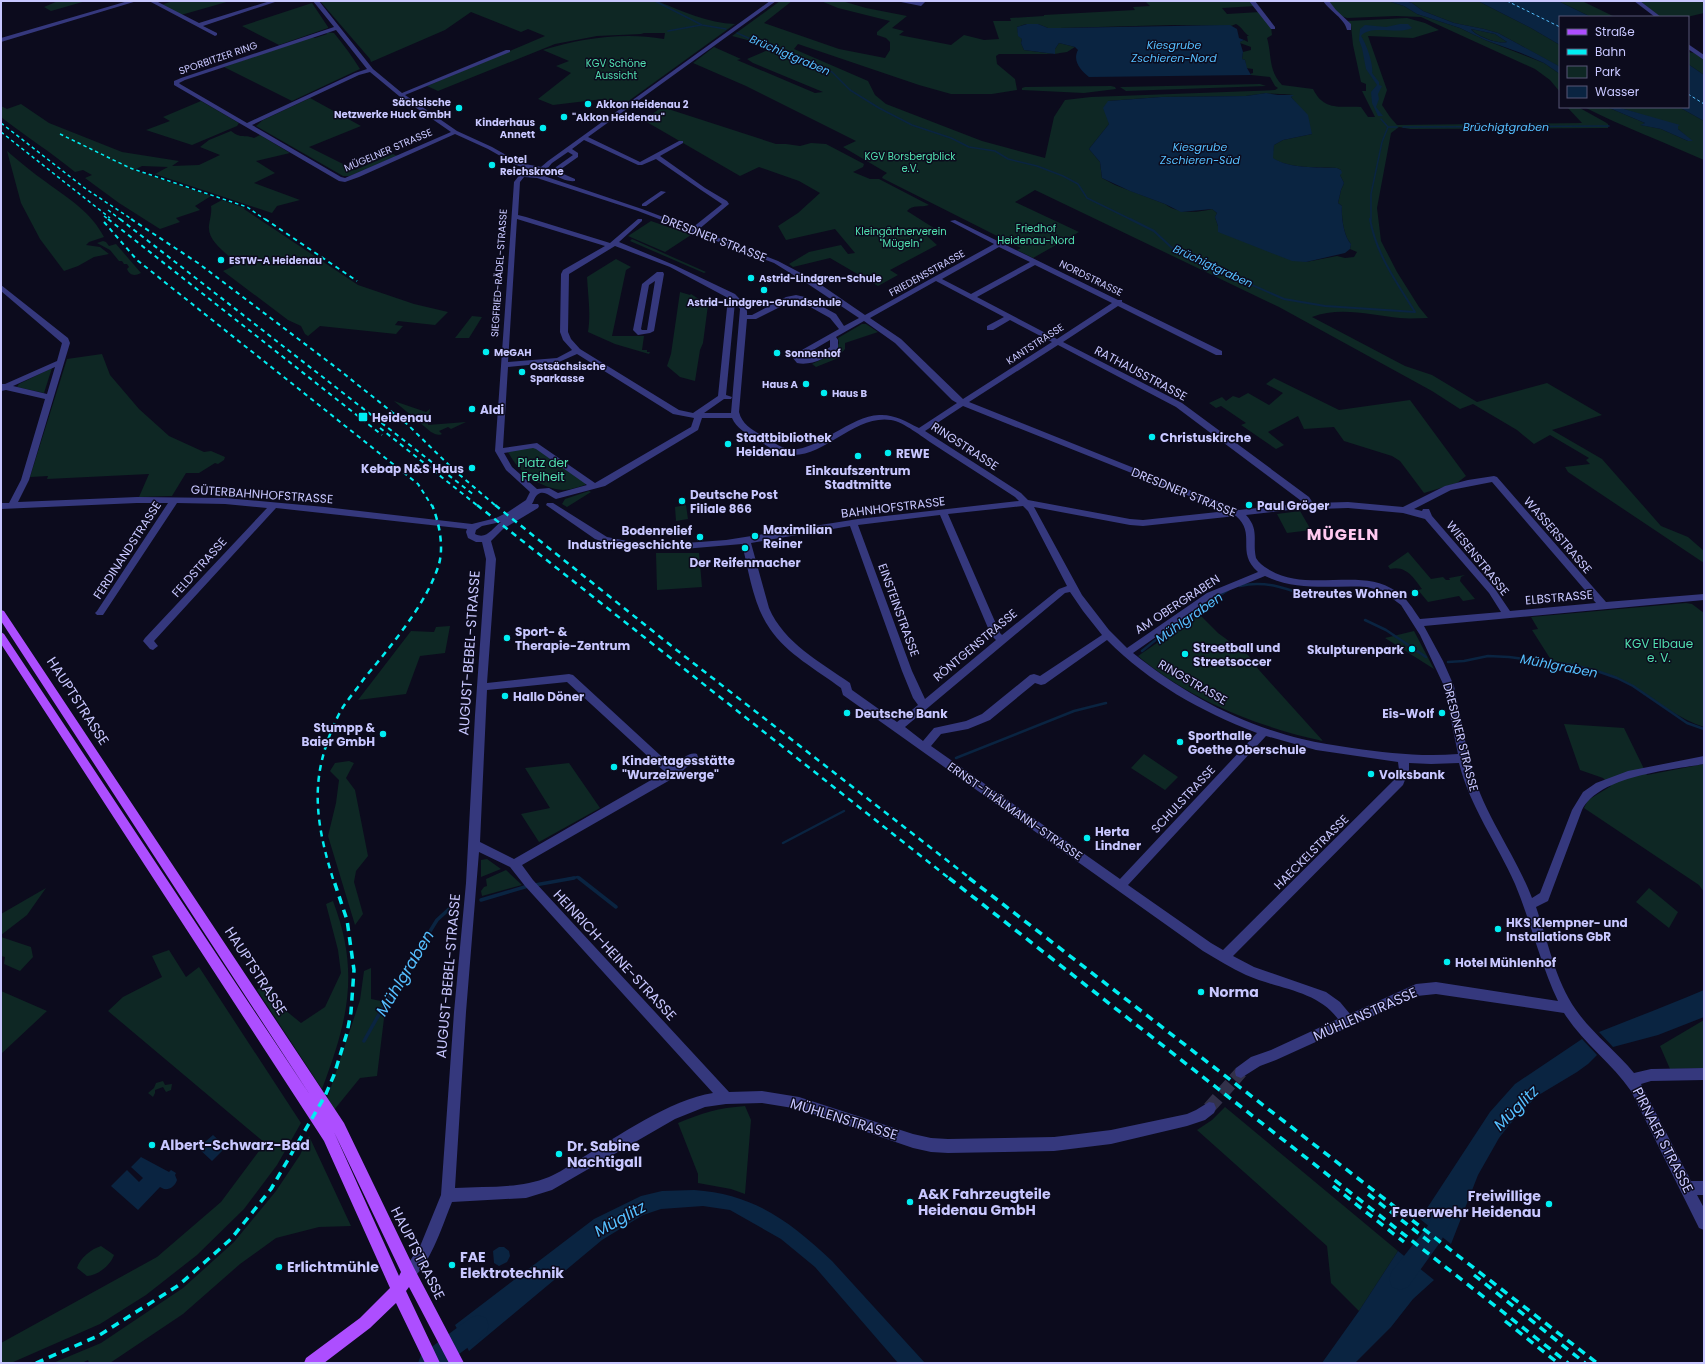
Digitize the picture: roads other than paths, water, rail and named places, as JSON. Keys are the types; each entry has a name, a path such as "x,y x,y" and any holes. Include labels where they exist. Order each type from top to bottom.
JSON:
{"main road":[{"name":"HAUPTSTRASSE","path":"1,613 198,910 339,1128 409,1273 458,1363"},
{"path":"1,636 329,1136 398,1291 433,1363"},
{"name":"AUGUST-BEBEL-STRASSE","path":"311,1363 359,1328 398,1291 409,1273"}],"street":[{"path":"1,40 134,1"},
{"path":"152,1 215,34"},
{"path":"199,25 275,1"},
{"name":"DRESDNER STRASSE","path":"316,1 371,70 401,96 454,132 480,143 534,172 640,210 776,262 811,282 898,341 955,398 963,403 1237,512 1248,523 1250,529 1250,555 1254,562 1274,576 1298,583 1358,583 1381,588 1393,594 1404,603 1416,623 1436,658 1452,693 1470,781 1475,795 1518,876 1567,1008"},
{"name":"SIEGFRIED-RÄDEL-STRASSE","path":"499,451 517,184 584,138 773,1"},
{"path":"899,1 921,4 923,1"},
{"path":"1252,1 1273,28"},
{"path":"1326,1 1333,12 1349,25 1349,29"},
{"path":"1637,1 1657,16"},
{"name":"SPORBITZER RING","path":"247,125 177,85 176,82 337,28"},
{"path":"1689,47 1704,58"},
{"path":"401,96 508,51"},
{"path":"247,125 357,74 371,70"},
{"name":"MÜGELNER STRASSE","path":"247,125 339,179 345,180 454,132"},
{"path":"584,138 640,164 681,142"},
{"path":"568,149 576,154 576,156 558,168 556,172 557,174 578,181"},
{"path":"656,156 726,204 693,230"},
{"path":"593,186 646,205 663,192"},
{"path":"514,216 612,244 672,266 739,301 744,309 735,415 741,425 777,448 795,452 814,447 871,417 894,418 919,431"},
{"path":"640,220 612,244 566,272 564,332 567,340 577,351 666,408 676,412 697,416 735,415"},
{"name":"NORDSTRASSE","path":"953,221 1119,302 1219,353"},
{"name":"FRIEDENSSTRASSE","path":"832,337 834,340 834,348 816,359 806,362 800,361 796,357 999,244"},
{"path":"971,297 1035,262"},
{"path":"660,274 650,331 641,333 637,330 646,284 660,274 672,266"},
{"name":"RATHAUSSTRASSE","path":"937,279 1179,405 1306,499 1310,506"},
{"path":"1,287 65,340 65,349 49,397 25,480 12,506"},
{"path":"722,397 732,296"},
{"path":"743,318 753,317 796,297 833,316 838,320 843,330"},
{"name":"KANTSTRASSE","path":"963,403 1119,302"},
{"path":"990,328 1009,317"},
{"path":"504,365 559,360 577,351"},
{"path":"2,388 60,362"},
{"path":"2,388 49,397"},
{"path":"556,496 602,484 695,428 697,416 722,397 736,397"},
{"name":"RINGSTRASSE","path":"963,403 919,431 1027,503 1086,609 1108,635 1131,657 1162,681 1195,701 1231,719 1292,741 1322,747 1421,761 1465,758"},
{"path":"536,492 506,465 501,459 499,451 534,445 539,446 594,486"},
{"name":"WASSERSTRASSE","path":"1422,502 1442,490 1470,481 1494,480 1604,606"},
{"path":"532,504 531,496 536,492 548,490 553,492 556,496"},
{"path":"493,526 494,535 486,539 479,540 473,538 470,534 473,527 483,523 493,526 532,504 543,507 550,505 555,500 556,496"},
{"path":"1202,516 1203,499"},
{"name":"GÜTERBAHNHOFSTRASSE","path":"1,506 137,500 225,501 473,527"},
{"name":"FERDINANDSTRASSE","path":"100,613 174,501"},
{"path":"1404,510 1422,502 1428,517"},
{"name":"BAHNHOFSTRASSE","path":"550,505 598,537 615,543 685,548 746,542 853,523 1027,503 1130,522 1157,522 1237,512 1310,506 1349,505 1415,511 1428,517"},
{"name":"FELDSTRASSE","path":"154,646 148,641 274,505"},
{"path":"943,512 996,635 1002,640"},
{"name":"WIESENSTRASSE","path":"1428,517 1492,591 1508,615"},
{"name":"EINSTEINSTRASSE","path":"853,523 907,671 918,698 924,705"},
{"name":"AUGUST-BEBEL-STRASSE","path":"409,1273 426,1249 448,1195 459,1019 472,883 482,687 491,560 486,539"},
{"name":"ERNST-THÄLMANN-STRASSE","path":"746,542 766,614 776,630 790,644 846,686 847,692 1207,947 1250,971 1322,996 1336,1006 1347,1021"},
{"name":"AM OBERGRABEN","path":"1131,657 1210,595 1232,585 1259,576 1265,571"},
{"name":"RÖNTGENSTRASSE","path":"897,728 1062,591 1073,588"},
{"name":"ELBSTRASSE","path":"1416,623 1704,597"},
{"path":"924,747 938,731 968,725 986,716 1001,706 1034,678 1041,681 1108,635"},
{"path":"482,687 569,678 673,773"},
{"name":"SCHULSTRASSE","path":"1121,885 1264,732"},
{"path":"514,864 673,773 693,757"},
{"name":"HAECKELSTRASSE","path":"1224,957 1399,782 1404,770 1403,759"},
{"path":"1530,905 1544,897 1550,886 1577,810 1582,800 1589,793 1606,784 1632,774 1704,760"},
{"name":"HEINRICH-HEINE-STRASSE","path":"473,848 479,848 514,864 532,886 726,1098"},
{"name":"MÜHLENSTRASSE","path":"1241,1072 1250,1064 1259,1059 1272,1056 1408,992 1427,988 1501,997 1567,1008"},
{"name":"PIRNAER STRASSE","path":"1567,1008 1631,1078 1641,1095 1704,1223"},
{"path":"1631,1078 1651,1075 1704,1074"},
{"name":"MÜHLENSTRASSE","path":"448,1195 526,1191 542,1187 552,1183 639,1131 671,1114 705,1101 726,1098 762,1097 799,1103 913,1141 931,1145 948,1146 1054,1144 1084,1141 1187,1120 1200,1115 1209,1108"},
{"path":"1687,1188 1704,1188"}],"water":[{"path":"1388,1 1405,1 1412,3 1423,11 1454,23 1498,33 1557,65 1559,66 1559,73 1544,63 1521,53 1485,40 1460,28 1417,14 1404,6","holes":["1471,29 1495,34 1507,42 1504,43 1488,39 1473,32"]},
{"path":"1478,1 1558,1 1589,16 1559,16 1559,44 1531,28"},
{"name":"Kiesgrube Zschieren-Nord","path":"1027,24 1038,24 1048,28 1230,25 1237,29 1239,38 1244,40 1240,42 1243,52 1242,59 1245,60 1251,75 1089,77 1078,65 1076,54 1078,50 1075,47 1059,43 1055,49 1055,54 1024,50 1021,43 1022,39 1018,36 1017,27"},
{"path":"1408,24 1412,28 1400,31 1371,31 1365,32 1361,36 1369,54 1372,65 1372,73 1379,82 1379,85 1382,86 1378,94 1379,99 1376,107 1383,116 1378,116 1372,103 1371,92 1377,85 1366,69 1359,40 1360,29 1365,25 1386,27"},
{"path":"1689,65 1704,75 1704,121 1681,108 1689,108"},
{"name":"Kiesgrube Zschieren-Süd","path":"1266,93 1294,95 1291,97 1308,115 1312,134 1283,140 1274,145 1273,158 1280,162 1295,166 1337,168 1341,170 1342,173 1340,175 1344,183 1338,203 1342,206 1342,216 1346,237 1351,244 1350,249 1345,253 1306,262 1292,261 1218,232 1215,217 1217,213 1212,209 1181,212 1102,178 1100,162 1089,149 1109,124 1103,108 1108,101 1161,97 1246,96"},
{"path":"1609,108 1620,108 1680,125 1678,126 1678,129 1693,141 1688,141 1661,129 1640,125 1645,123"},
{"path":"1704,990 1704,1017 1658,1035 1613,1047 1599,1032 1665,1006"},
{"path":"1582,1039 1597,1055 1577,1072 1537,1096 1510,1124 1499,1138 1478,1175 1451,1244 1420,1219 1490,1112 1515,1084"},
{"path":"213,1135 226,1147 212,1161 198,1148"},
{"path":"141,1157 169,1172 171,1170 176,1173 175,1175 177,1180 174,1186 170,1188 164,1189 160,1187 138,1210 111,1186 127,1170 139,1182 143,1178 131,1167"},
{"path":"694,1190 735,1197 769,1212 785,1222 832,1261 925,1363 898,1363 815,1267 781,1239 730,1210 703,1206 661,1209 643,1215 602,1240 469,1351 455,1325 594,1219 641,1196 662,1191"},
{"path":"499,1247 504,1247 509,1251 510,1256 507,1262 499,1266 494,1263 493,1251"},
{"path":"1398,1251 1434,1280 1413,1299 1391,1327 1355,1363 1322,1363 1359,1311"}],"waterway":[{"name":"Brüchigtgraben","path":"655,1 702,25 726,29"},
{"path":"668,31 701,25"},
{"name":"Brüchigtgraben","path":"737,33 780,52 832,72 850,90 879,108 912,125 951,138 969,147 995,151 1008,159 1037,166 1063,176 1078,184 1087,198 1132,220"},
{"path":"1381,119 1388,127"},
{"name":"Brüchigtgraben","path":"1403,127 1609,126"},
{"name":"Brüchigtgraben","path":"1371,220 1371,194 1382,142 1388,127"},
{"name":"Brüchigtgraben","path":"1388,127 1397,127"},
{"name":"Brüchigtgraben","path":"1132,220 1154,231 1171,247 1193,259 1284,299 1325,306 1415,312 1394,279 1382,256 1370,219"},
{"name":"Mühlgraben","path":"1240,586 1249,584 1266,584 1307,596"},
{"name":"Mühlgraben","path":"1142,651 1168,630 1228,590"},
{"name":"Mühlgraben","path":"1365,620 1386,630 1426,657"},
{"name":"Mühlgraben","path":"1448,662 1464,661 1488,656 1509,657 1572,665 1594,670 1617,678 1633,686 1687,723 1704,729"},
{"name":"Mühlgraben","path":"956,758 1074,711 1106,703"},
{"name":"Mühlgraben","path":"783,843 844,811"},
{"name":"Mühlgraben","path":"535,885 574,878"},
{"name":"Mühlgraben","path":"568,879 579,878"},
{"name":"Mühlgraben","path":"579,878 616,907"},
{"name":"Mühlgraben","path":"481,900 528,886"},
{"name":"Mühlgraben","path":"364,1041 386,1002 437,920 449,909"},
{"name":"Müglitz","path":"1400,1279 1434,1234 1445,1213"},
{"name":"Müglitz","path":"429,1363 478,1326"}],"tunnel":[{"path":"1209,1108 1241,1072"}],"railway":[{"path":"1,123 86,189 133,220"},
{"path":"1,132 110,218"},
{"path":"60,134 130,168 247,207 266,220"},
{"path":"108,210 121,220"},
{"path":"104,216 109,220"},
{"path":"108,219 382,435"},
{"path":"120,219 474,495"},
{"path":"131,219 198,263 338,369 407,424 454,470 496,506"},
{"path":"265,219 357,281"},
{"path":"104,222 137,260 418,484 432,506"},
{"path":"380,428 478,506"},
{"path":"333,879 319,820 318,790 322,760 333,726 343,707 417,610 433,579 439,564 441,542 439,526 432,505"},
{"path":"477,505 950,879"},
{"path":"495,505 674,648 971,879"},
{"path":"36,1363 98,1336 179,1285 231,1239 271,1189 325,1096 334,1075 347,1033 351,1012 354,970 347,920 333,878"},
{"path":"949,878 1568,1363"},
{"path":"969,878 1597,1363"},
{"path":"1333,1186 1404,1242"},
{"path":"1368,1194 1431,1243"},
{"path":"1474,1275 1585,1363"},
{"path":"1505,1321 1558,1363"}],"place":[{"name":"Akkon Heidenau 2","path":"588,104"},
{"name":"Sächsische Netzwerke Huck GmbH","path":"459,108"},
{"name":"\"Akkon Heidenau\"","path":"564,117"},
{"name":"Kinderhaus Annett","path":"543,128"},
{"name":"Hotel Reichskrone","path":"492,165"},
{"name":"ESTW-A Heidenau","path":"221,260"},
{"name":"Astrid-Lindgren-Schule","path":"751,278"},
{"name":"Astrid-Lindgren-Grundschule","path":"764,290"},
{"name":"MeGAH","path":"486,352"},
{"name":"Sonnenhof","path":"777,353"},
{"name":"Ostsächsische Sparkasse","path":"522,372"},
{"name":"Haus A","path":"806,384"},
{"name":"Haus B","path":"824,393"},
{"name":"Aldi","path":"472,409"},
{"name":"Heidenau","path":"363,417"},
{"name":"Christuskirche","path":"1152,437"},
{"name":"Stadtbibliothek Heidenau","path":"728,444"},
{"name":"REWE","path":"888,453"},
{"name":"Einkaufszentrum Stadtmitte","path":"858,456"},
{"name":"Kebap N&S Haus","path":"472,468"},
{"name":"Deutsche Post Filiale 866","path":"682,501"},
{"name":"Paul Gröger","path":"1249,505"},
{"name":"Maximilian Reiner","path":"755,536"},
{"name":"Bodenrelief Industriegeschichte","path":"700,537"},
{"name":"Der Reifenmacher","path":"745,548"},
{"name":"Betreutes Wohnen","path":"1415,593"},
{"name":"Sport- & Therapie-Zentrum","path":"507,638"},
{"name":"Skulpturenpark","path":"1412,649"},
{"name":"Streetball und Streetsoccer","path":"1185,654"},
{"name":"Hallo Döner","path":"505,696"},
{"name":"Deutsche Bank","path":"847,713"},
{"name":"Eis-Wolf","path":"1442,713"},
{"name":"Stumpp & Baier GmbH","path":"383,734"},
{"name":"Sporthalle Goethe Oberschule","path":"1180,742"},
{"name":"Kindertagesstätte \"Wurzelzwerge\"","path":"614,767"},
{"name":"Volksbank","path":"1371,774"},
{"name":"Herta Lindner","path":"1087,838"},
{"name":"HKS Klempner- und Installations GbR","path":"1498,929"},
{"name":"Hotel Mühlenhof","path":"1447,962"},
{"name":"Norma","path":"1201,992"},
{"name":"Albert-Schwarz-Bad","path":"152,1145"},
{"name":"Dr. Sabine Nachtigall","path":"559,1154"},
{"name":"A&K Fahrzeugteile Heidenau GmbH","path":"910,1202"},
{"name":"Freiwillige Feuerwehr Heidenau","path":"1549,1204"},
{"name":"FAE Elektrotechnik","path":"452,1265"},
{"name":"Erlichtmühle","path":"279,1267"}],"district":[{"name":"MÜGELN","path":"1343,534"}],"park label":[{"name":"KGV Schöne Aussicht","path":"616,68"},
{"name":"KGV Borsbergblick e.V.","path":"910,162"},
{"name":"Friedhof Heidenau-Nord","path":"1036,234"},
{"name":"Kleingärtnerverein \"Mügeln\"","path":"901,236"},
{"name":"Platz der Freiheit","path":"543,469"},
{"name":"KGV Elbaue e. V.","path":"1659,650"}]}
